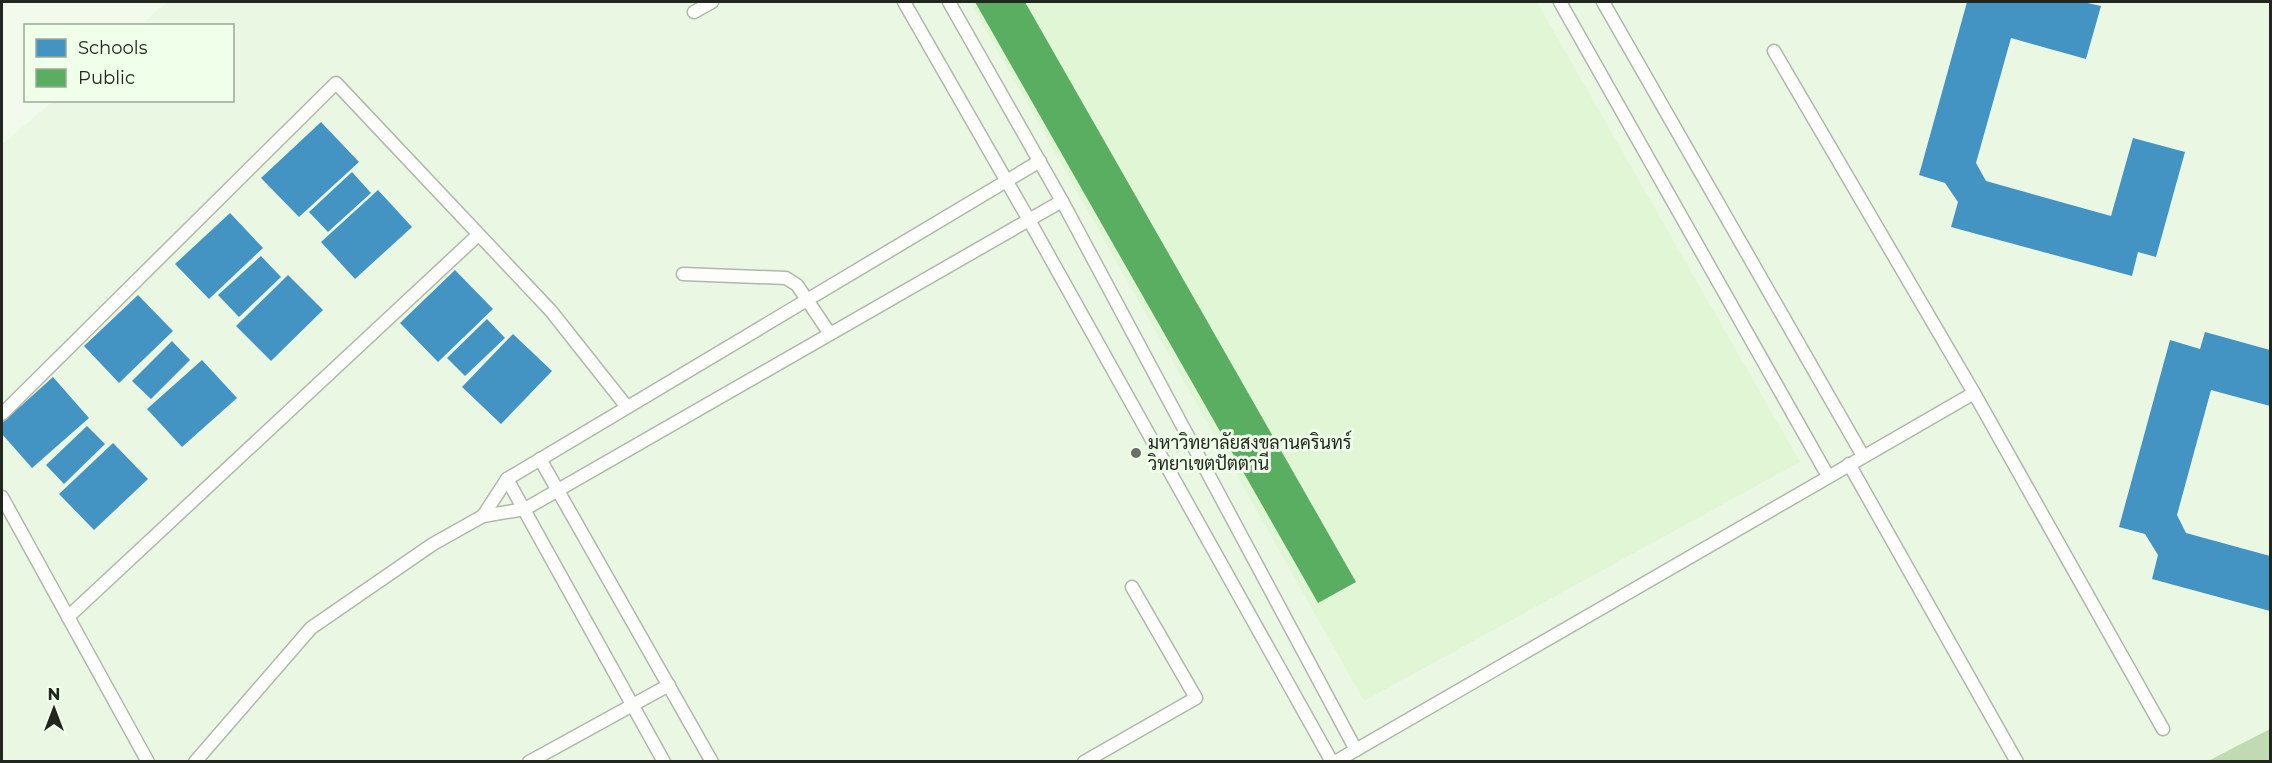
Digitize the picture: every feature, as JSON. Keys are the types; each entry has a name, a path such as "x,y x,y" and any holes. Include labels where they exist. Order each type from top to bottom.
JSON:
{"lane":[{"path":"694,12 712,2"},
{"path":"904,2 1333,762 1974,393"},
{"path":"949,2 1062,201 1356,750"},
{"path":"1560,2 1828,476"},
{"path":"1603,2 1863,456"},
{"path":"1774,51 1974,393 2163,729"},
{"path":"2,414 336,83 550,311 627,407"},
{"path":"483,516 507,479 1040,161"},
{"path":"195,762 311,628 433,544 483,516 525,508 1062,201"},
{"path":"68,617 478,235"},
{"path":"682,274 786,278 797,285 808,299 830,334"},
{"path":"540,459 712,762"},
{"path":"1849,464 2017,762"},
{"path":"507,479 664,762"},
{"path":"2,497 148,762"},
{"path":"1084,762 1196,698 1132,587"},
{"path":"529,762 669,685"}],"shaded area":[{"name":"มหาวิทยาลัยสงขลานครินทร์ วิทยาเขตปัตตานี","path":"167,2 2270,2 2270,761 2,761 2,144 52,102 234,102 234,24 141,24"},
{"path":"970,2 1537,2 1800,462 1364,701"},
{"path":"2270,729 2270,761 2208,761"}],"building: Schools":[{"path":"1967,2 2083,2 2101,6 2086,59 2011,38 1976,163 1986,181 2111,216 2133,138 2185,152 2156,257 2138,252 2132,276 1951,227 1958,202 1945,183 1919,175"},
{"path":"321,122 359,162 299,217 261,178"},
{"path":"352,172 371,193 328,232 309,212"},
{"path":"378,190 412,227 355,279 321,242"},
{"path":"230,213 263,248 209,299 175,264"},
{"path":"261,256 281,277 239,317 218,295"},
{"path":"455,270 493,309 438,362 400,323"},
{"path":"288,275 323,310 271,361 236,326"},
{"path":"138,295 173,331 119,383 84,346"},
{"path":"487,319 505,338 465,376 447,358"},
{"path":"2205,332 2270,350 2270,406 2211,390 2177,515 2186,533 2270,556 2270,611 2152,579 2158,555 2145,534 2119,527 2170,340 2200,349"},
{"path":"513,334 552,371 501,424 462,387"},
{"path":"172,341 190,360 151,399 132,381"},
{"path":"202,360 237,398 182,447 147,409"},
{"path":"53,377 89,418 32,468 2,434 2,423"},
{"path":"87,426 105,444 64,484 46,465"},
{"path":"113,443 148,479 94,530 59,494"}],"building: Public":[{"path":"975,2 1025,2 1356,582 1318,603"}],"place":[{"name":"มหาวิทยาลัยสงขลานครินทร์ วิทยาเขตปัตตานี","path":"1136,453"}]}
